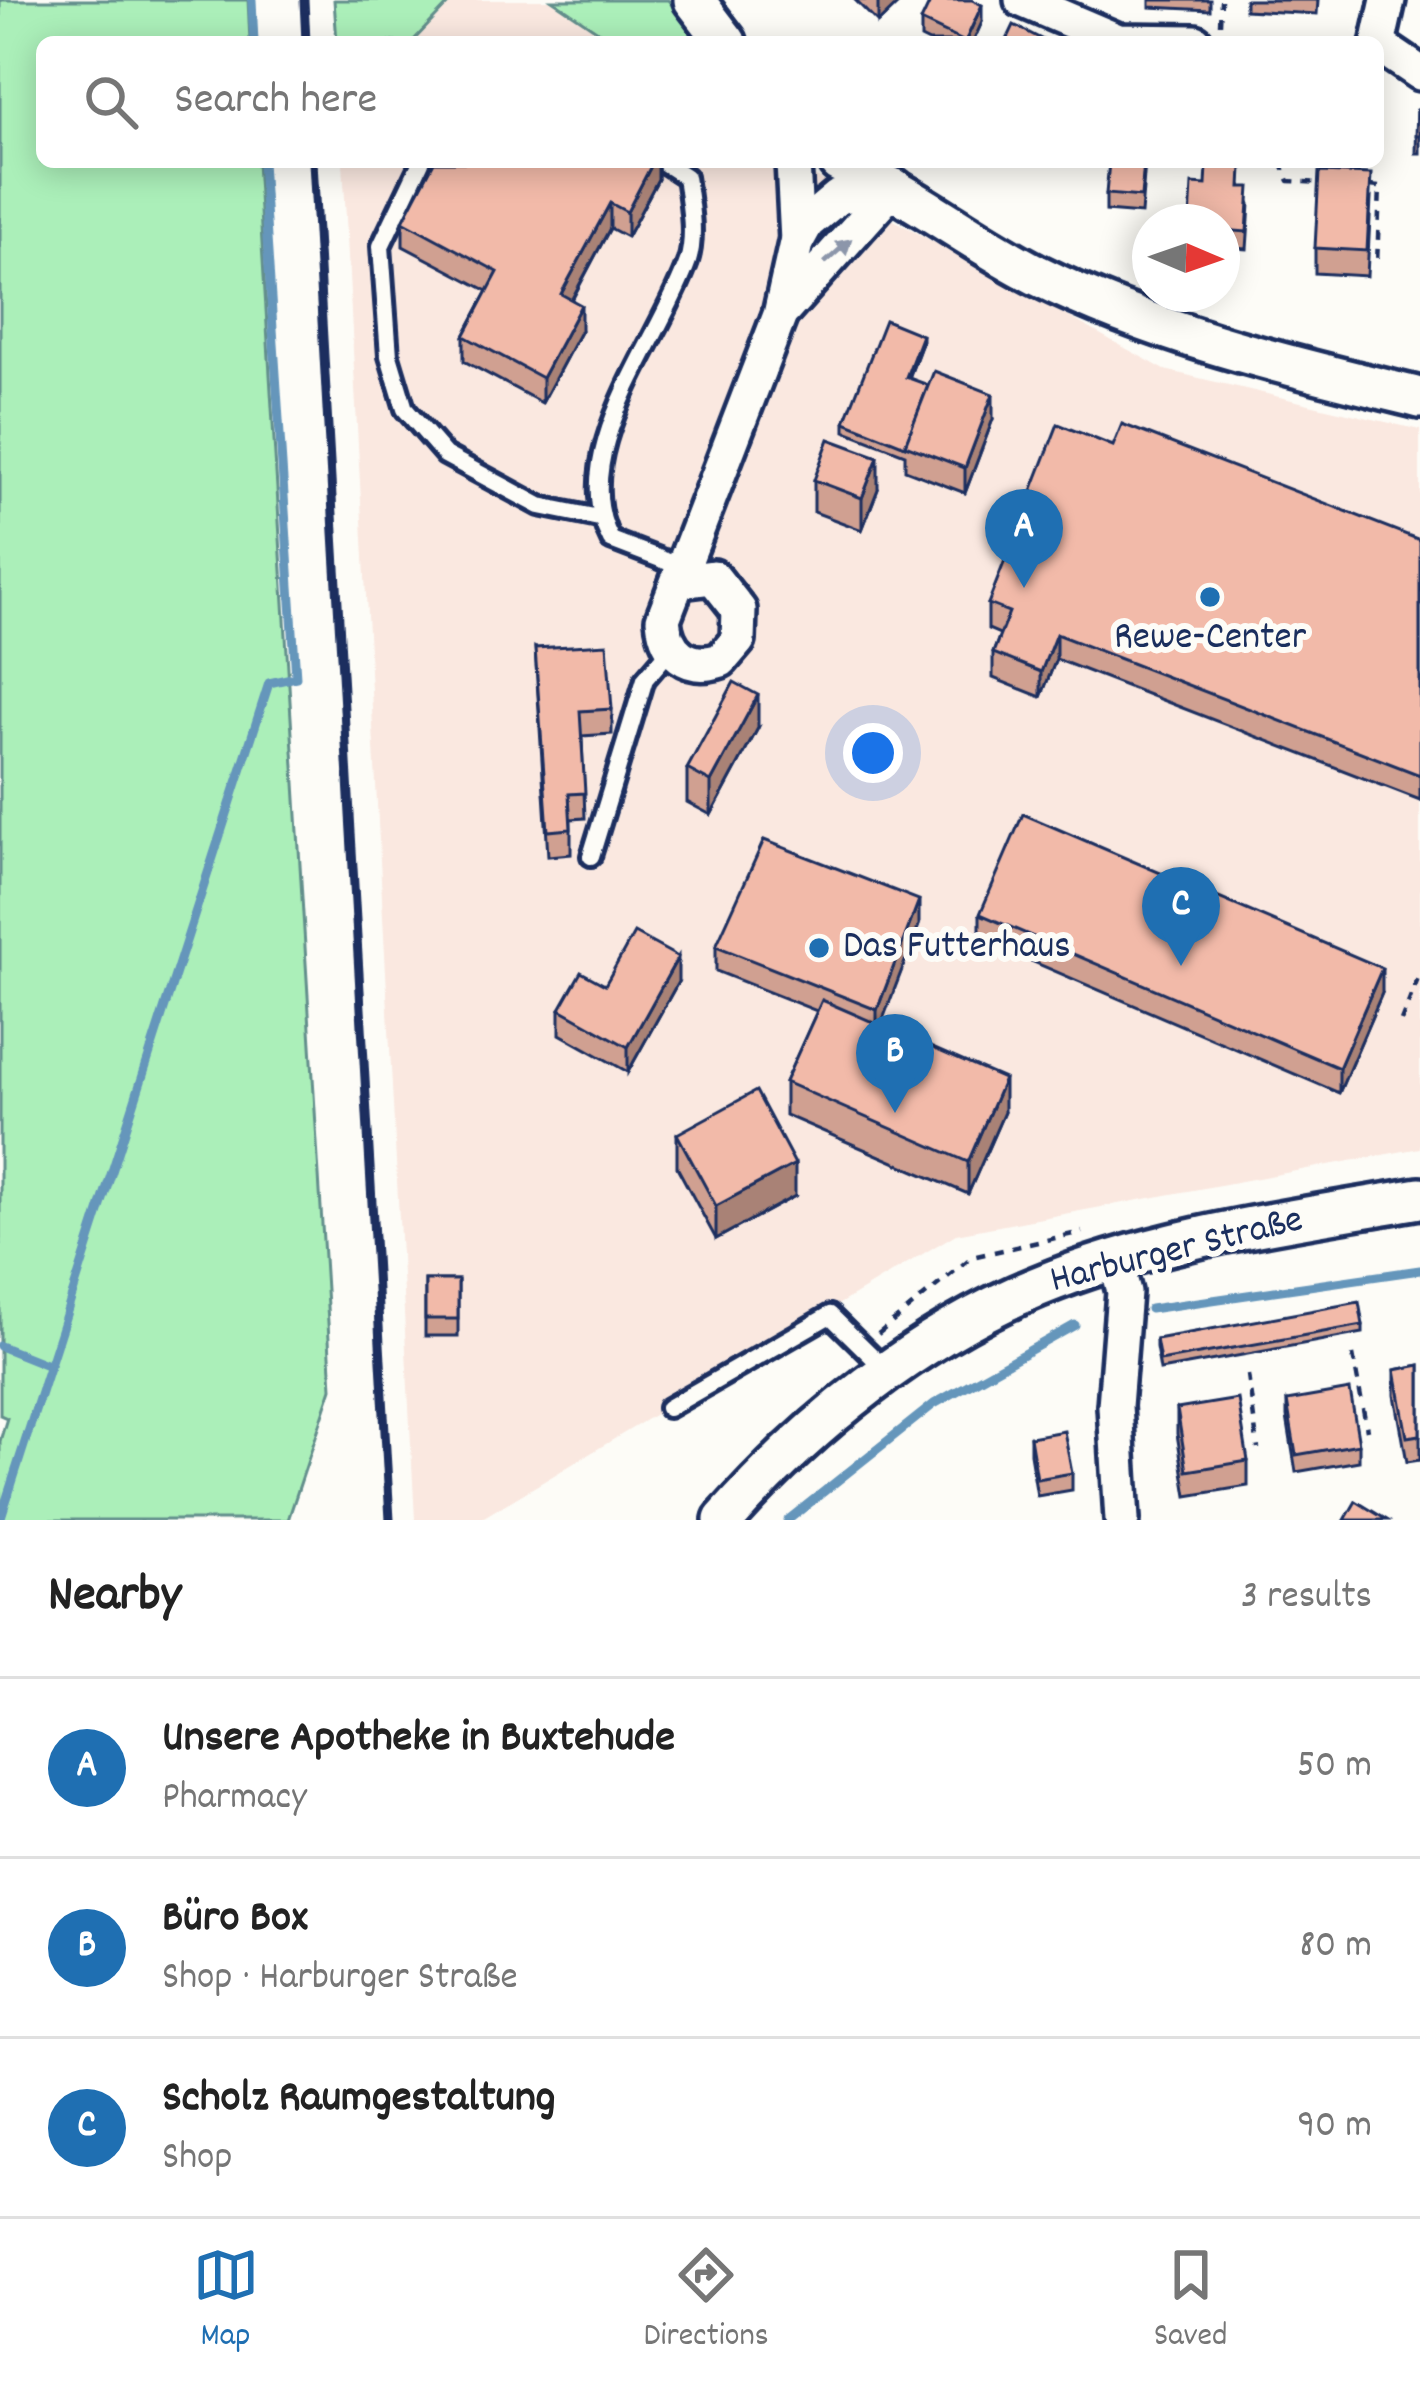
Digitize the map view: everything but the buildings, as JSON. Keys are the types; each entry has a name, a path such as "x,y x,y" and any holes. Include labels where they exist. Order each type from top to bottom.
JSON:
{"street":[{"path":"1022,0 1108,36"},
{"path":"1381,36 1388,0"},
{"path":"1384,49 1420,73"},
{"path":"693,576 739,610 738,640 721,660 709,664 694,664 670,649 663,619 693,576 698,526 780,315 796,242 793,168"},
{"path":"796,242 807,223 838,197 886,174"},
{"path":"780,315 886,174"},
{"path":"886,174 989,248 1106,307 1236,352 1420,398"},
{"name":"Harburger Straße","path":"724,1520 836,1412 961,1323 1037,1287 1115,1259 1235,1231 1420,1198"},
{"path":"1115,1259 1124,1292 1115,1406 1122,1520"}],"lane":[{"path":"418,168 381,246 389,356 405,409 445,455 540,506 599,518"},
{"path":"672,168 686,177 689,257 616,417 596,488 599,518 611,540 693,576"},
{"path":"591,856 645,679 670,649"},
{"path":"668,1408 830,1315 890,1374"}],"path":[{"path":"1284,168 1289,181 1335,184"},
{"path":"1358,185 1380,187 1377,264"},
{"path":"1401,1021 1420,974"},
{"path":"1353,1355 1367,1430"},
{"path":"1248,1375 1258,1449"}],"shaded area":[{"path":"452,0 552,0 605,36 418,36"},
{"path":"343,168 800,168 1165,370 1420,430 1420,1148 956,1234 479,1520 415,1520"}],"green space":[{"path":"0,0 248,0 250,36 36,36 36,168 257,168 332,1388 288,1520 0,1520 0,1441 7,1418 0,1415"},
{"path":"334,0 452,0 418,36 337,36"},
{"path":"552,0 668,0 697,36 605,36"}],"waterway":[{"path":"252,0 254,36"},
{"path":"0,1520 269,683 296,677 262,168"},
{"path":"1150,1309 1420,1270"},
{"path":"788,1520 934,1404 1075,1325"},
{"path":"0,1346 50,1366"}],"railway":[{"path":"304,0 306,36"},
{"path":"313,168 390,1520"}],"place":[{"name":"Unsere Apotheke in Buxtehude","path":"1024,588"},
{"name":"Rewe-Center","path":"1210,597"},
{"name":"Das Futterhaus","path":"819,948"},
{"name":"Scholz Raumgestaltung","path":"1181,966"},
{"name":"Büro Box","path":"895,1113"}]}
